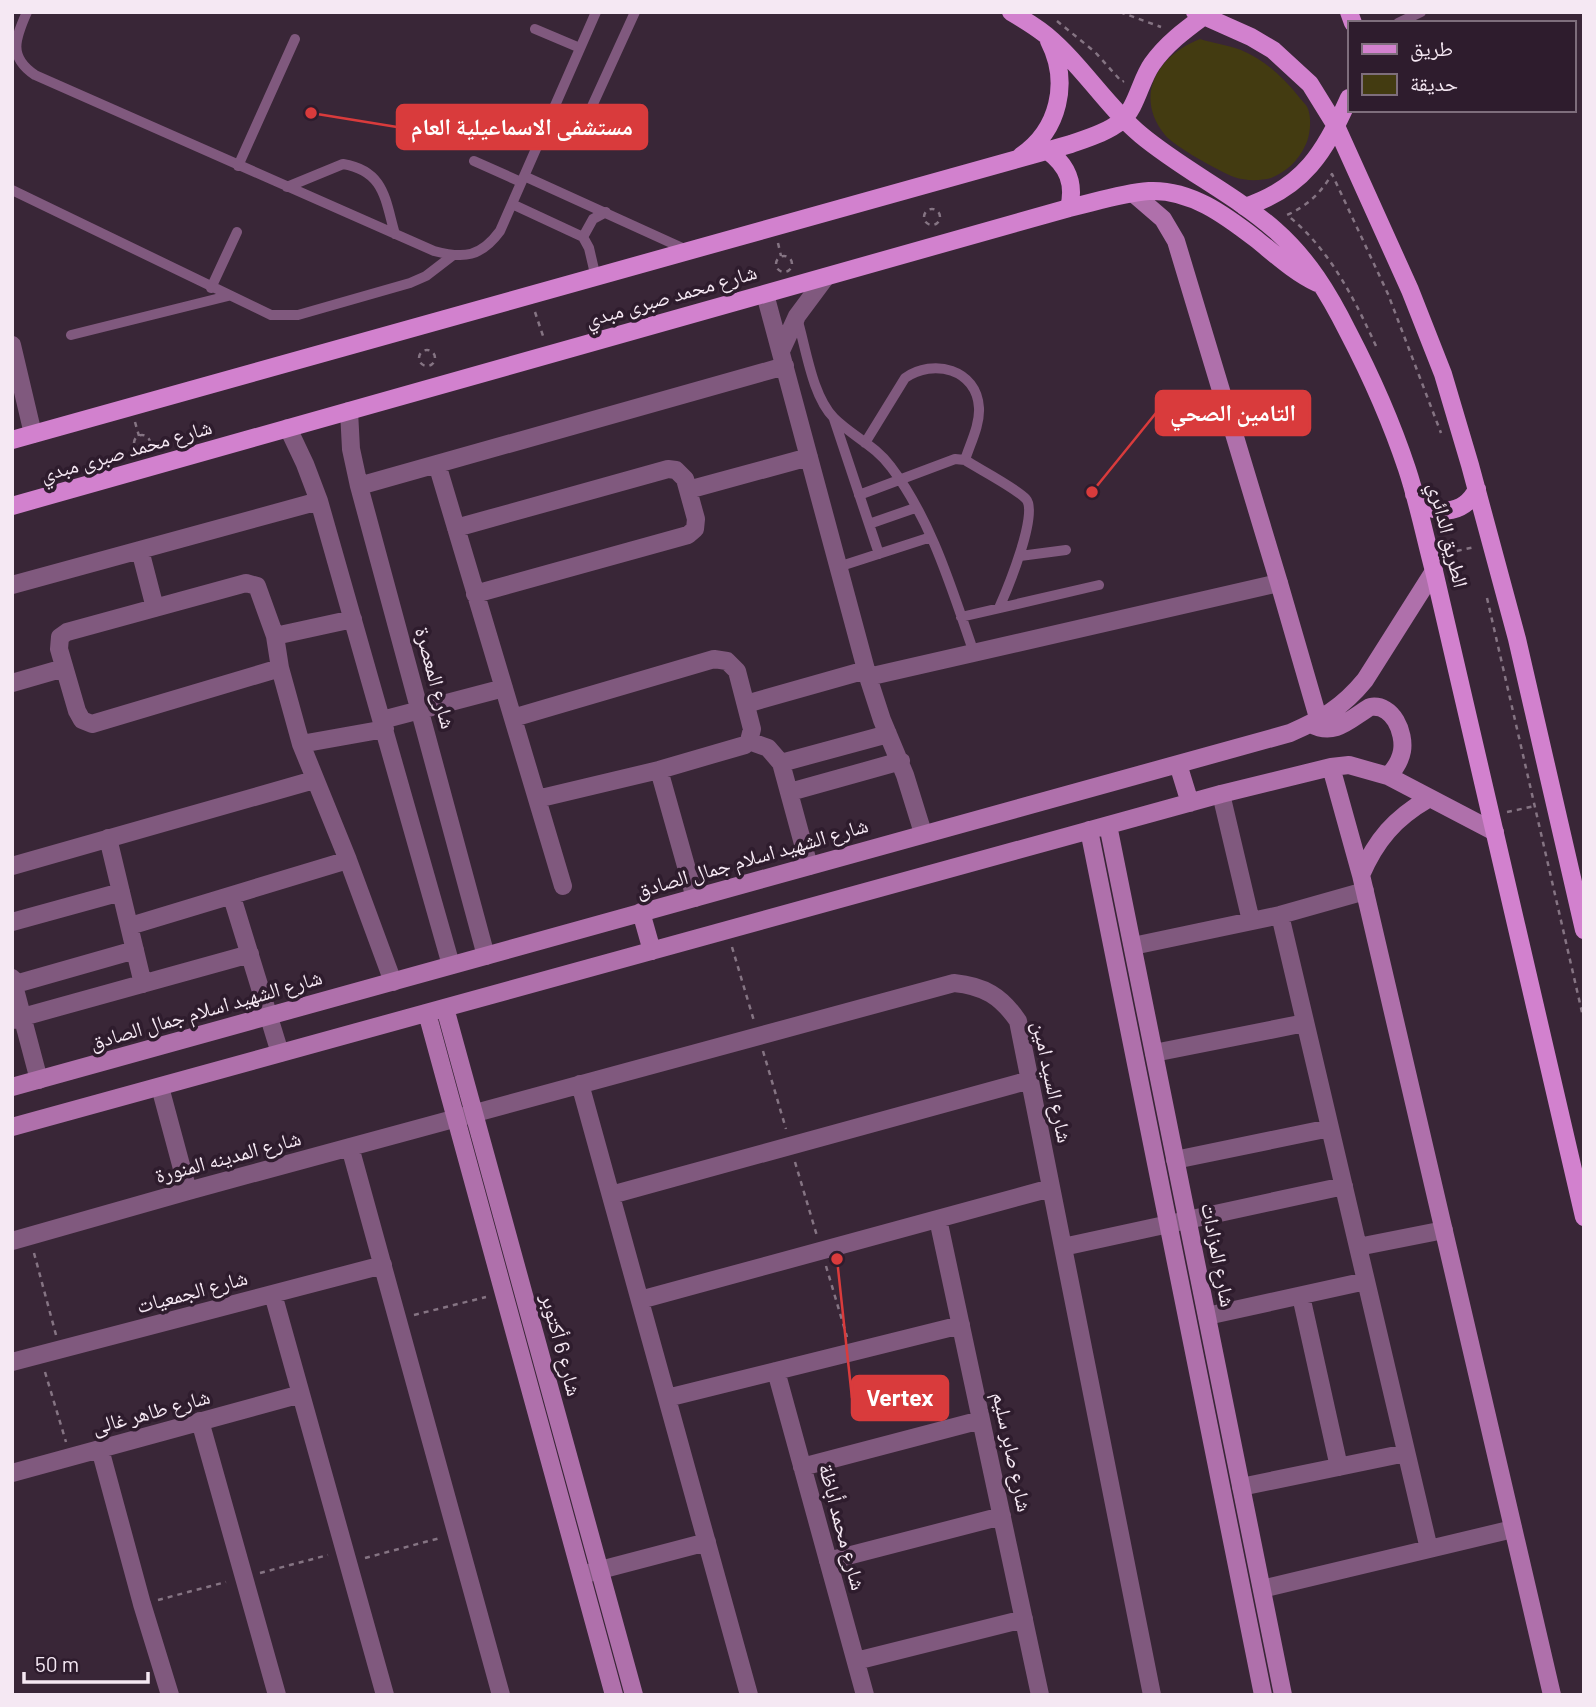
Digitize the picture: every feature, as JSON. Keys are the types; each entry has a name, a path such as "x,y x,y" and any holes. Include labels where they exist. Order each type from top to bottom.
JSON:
{"main road":[{"name":"الطريق الدائري","path":"1011,12 1046,35 1075,63 1123,119 1173,160 1275,230 1301,256 1324,286 1373,380 1407,469 1432,564 1584,1217"},
{"name":"الطريق الدائري","path":"1199,14 1273,50 1292,66 1317,94 1336,126 1410,290 1443,374 1492,544 1517,639 1584,930"},
{"path":"1123,119 1162,51 1199,14"},
{"path":"1014,160 1042,137 1057,105 1059,68 1046,35"},
{"path":"1245,207 1278,193 1306,171 1328,142 1348,100"},
{"name":"شارع محمد صبرى مبدي","path":"12,440 1048,151 1093,136 1123,119"},
{"path":"1048,151 1064,166 1069,176 1072,186 1069,208"},
{"name":"شارع محمد صبرى مبدي","path":"12,506 1069,208 1134,194 1162,191 1199,202 1244,230 1298,273 1324,286"},
{"path":"1414,494 1425,505 1445,512 1464,505 1476,489"}],"street":[{"path":"1134,194 1154,209 1176,241 1279,583 1315,723 1326,730 1335,729 1370,706 1384,708 1396,722 1402,739 1398,763 1388,776"},
{"path":"783,358 797,316 825,277"},
{"path":"765,294 867,674 888,734 901,761 923,833"},
{"path":"12,345 33,434"},
{"path":"359,486 783,358"},
{"name":"شارع المعصرة","path":"349,411 351,449 359,486 486,956"},
{"path":"288,428 319,501 452,965"},
{"path":"688,490 809,457"},
{"path":"437,464 563,886"},
{"path":"456,528 668,469 680,472 688,490 696,524 688,536 475,594"},
{"path":"12,584 319,501"},
{"path":"139,550 155,608"},
{"name":"شارع الشهيد اسلام جمال الصادق","path":"12,1087 923,833 1268,740 1315,723 1344,704 1365,680 1432,564"},
{"path":"280,668 92,724 79,716 58,645 63,634 155,608 250,583 258,589 275,636 280,668 301,744 393,982"},
{"path":"746,704 867,674 974,653 1279,583"},
{"path":"275,636 353,620"},
{"path":"513,718 715,659 727,662 737,671 752,729 749,741 739,747 659,770 537,799"},
{"path":"12,683 64,668"},
{"path":"301,744 383,725 420,710 504,688"},
{"path":"781,763 888,734"},
{"path":"749,741 768,748 781,763 809,866"},
{"path":"790,792 901,761"},
{"path":"1178,764 1190,803"},
{"path":"12,1128 1089,830 1331,767 1349,765 1388,776 1428,799 1493,824"},
{"path":"1331,767 1363,883 1552,1695"},
{"path":"659,770 695,898"},
{"path":"12,866 314,780"},
{"path":"1221,794 1251,921"},
{"path":"1363,883 1369,856 1394,822 1428,799"},
{"name":"شارع المزادات","path":"1108,825 1283,1695"},
{"name":"شارع المزادات","path":"1089,830 1263,1695"},
{"path":"108,838 143,984"},
{"path":"130,926 348,860"},
{"path":"1132,946 1280,915 1363,883"},
{"path":"12,922 121,892"},
{"path":"232,897 280,1053"},
{"path":"641,912 652,951"},
{"path":"1280,915 1429,1549"},
{"path":"40,1080 18,1019 13,982 135,950"},
{"path":"18,1019 250,954"},
{"name":"شارع السيد امين","path":"456,1118 954,983 973,985 992,992 1007,1005 1018,1021 1152,1695"},
{"name":"شارع 6 أكتوبر","path":"445,1008 634,1695"},
{"name":"شارع 6 أكتوبر","path":"427,1013 614,1695"},
{"path":"1154,1053 1305,1023"},
{"path":"611,1195 1030,1080"},
{"path":"580,1084 749,1695"},
{"path":"160,1087 188,1191"},
{"name":"شارع المدينه المنورة","path":"21,1239 456,1118"},
{"path":"1175,1160 1330,1128"},
{"path":"350,1147 501,1695"},
{"path":"1063,1247 1344,1186"},
{"path":"640,1300 1051,1188"},
{"name":"شارع صابر سليم","path":"938,1219 1040,1695"},
{"path":"1358,1247 1444,1230"},
{"name":"شارع الجمعيات","path":"12,1362 383,1265"},
{"path":"1207,1316 1366,1281"},
{"path":"273,1294 385,1695"},
{"path":"1301,1296 1339,1467"},
{"path":"667,1398 961,1325"},
{"name":"شارع محمد أباظة","path":"776,1371 865,1695"},
{"name":"شارع طاهر غالى","path":"12,1473 301,1394"},
{"path":"802,1467 982,1420"},
{"path":"200,1421 277,1695"},
{"path":"100,1449 170,1695"},
{"path":"1241,1487 1406,1453"},
{"path":"828,1561 1002,1516"},
{"path":"1262,1589 1513,1529"},
{"path":"581,1575 707,1542"},
{"path":"856,1661 1024,1619"}],"lane":[{"path":"27,12 16,47 18,59 35,75 238,166 434,251 452,256 471,254 488,247 500,231 594,13"},
{"path":"549,120 573,131 583,126 635,12"},
{"path":"1402,21 1421,12"},
{"path":"535,29 580,48"},
{"path":"238,166 295,39"},
{"path":"474,161 606,212 690,251"},
{"path":"287,187 344,164 373,175 381,185 395,234"},
{"path":"12,190 271,315 298,315 410,283 426,276 452,256"},
{"path":"512,204 583,237 589,248 596,278"},
{"path":"583,237 588,224 606,212"},
{"path":"211,288 237,232"},
{"path":"71,335 229,296"},
{"path":"797,316 819,395 834,418 879,554"},
{"path":"865,443 905,377 914,371 938,367 951,369 963,376 977,394 979,417 965,460"},
{"path":"834,418 885,459 900,481 931,537 974,653"},
{"path":"859,495 956,459 965,460 1026,499 1030,511 1020,556 999,608"},
{"path":"869,524 915,508"},
{"path":"838,567 931,537"},
{"path":"1020,556 1066,550"},
{"path":"961,617 1099,585"}],"path":[{"path":"1120,12 1161,27"},
{"path":"1051,17 1081,39 1122,82 1127,80"},
{"path":"933,209 939,213 939,220 930,225 925,215 926,211 933,209"},
{"path":"785,256 790,260 791,267 782,271 778,269 776,262 785,256"},
{"path":"530,295 549,355"},
{"path":"428,351 434,355 434,361 425,366 419,356 428,351"},
{"path":"143,436 148,440 149,447 139,451 134,442 136,438 143,436"},
{"path":"1432,564 1492,544"},
{"path":"1493,824 1555,804"},
{"path":"21,1239 60,1350"},
{"path":"398,1320 503,1292"},
{"path":"40,1355 71,1457"},
{"path":"348,1562 457,1534"}],"green space":[{"path":"1200,39 1236,48 1266,64 1306,106 1310,123 1307,142 1295,161 1282,173 1262,180 1234,177 1178,146 1165,135 1151,106 1155,78 1172,55"}],"place":[{"name":"مستشفى الاسماعيلية العام","path":"311,113"},
{"name":"التامين الصحي","path":"1092,492"},
{"name":"Vertex","path":"837,1259"}]}
